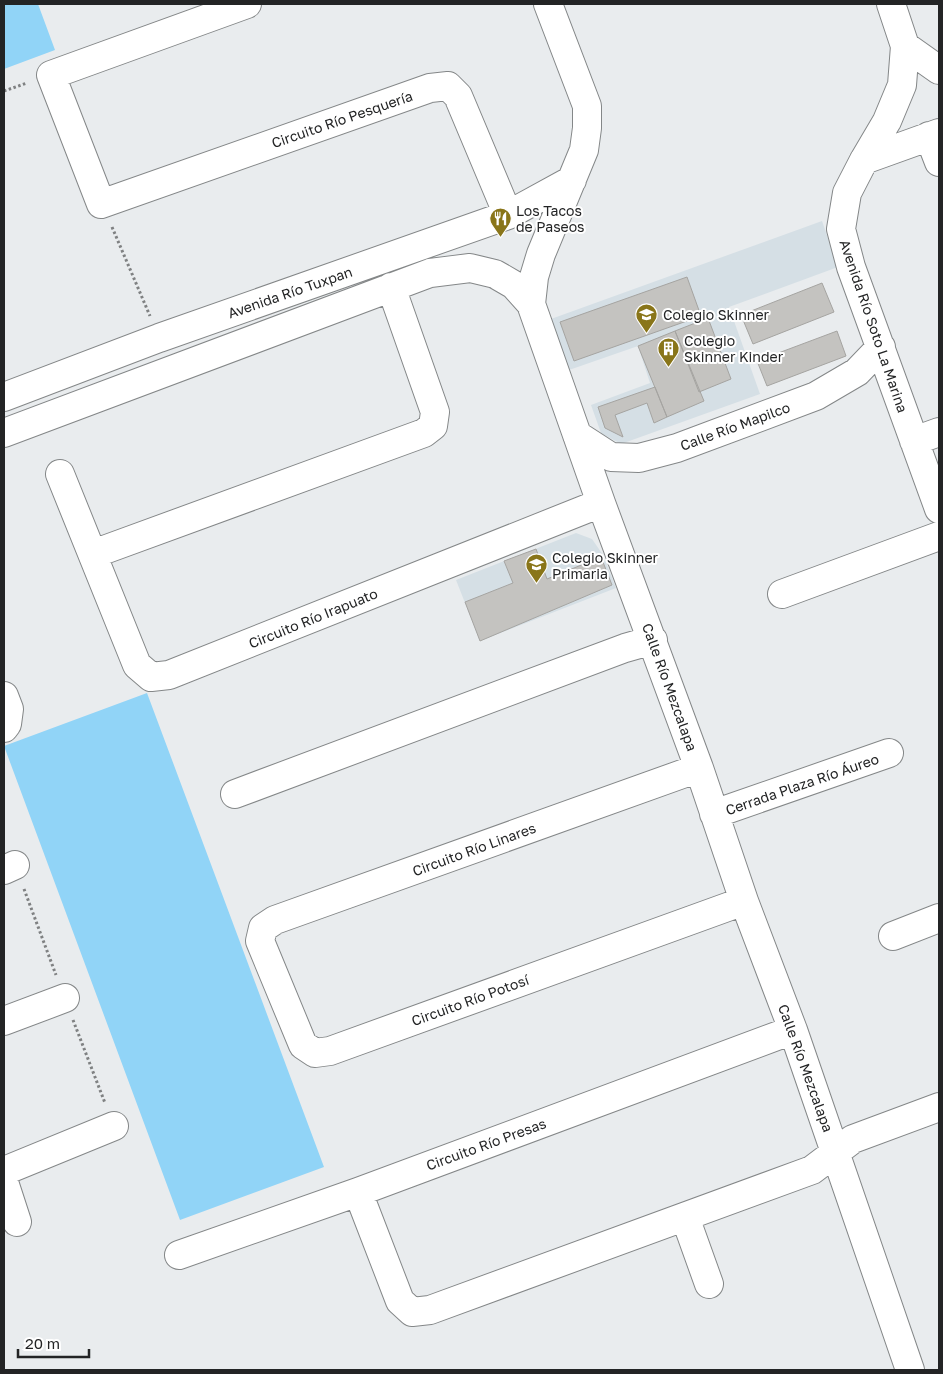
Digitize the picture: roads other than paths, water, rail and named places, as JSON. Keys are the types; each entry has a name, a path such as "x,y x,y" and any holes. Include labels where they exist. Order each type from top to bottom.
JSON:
{"street":[{"name":"Circuito Río Pesquería","path":"247,4 51,75 101,204 430,88 448,86 458,96 508,215"},
{"name":"Avenida Río Soto La Marina","path":"891,4 905,46 902,85 887,121 847,193 841,229 851,267 939,510"},
{"name":"Calle Río Mezcalapa","path":"552,10 587,106 587,128 584,150 541,254 534,277 531,304 601,503 699,768 744,901 793,1030 910,1370"},
{"path":"905,46 939,70"},
{"path":"864,160 934,134 939,162"},
{"name":"Avenida Río Tuxpan","path":"4,397 159,338 508,215 572,180"},
{"path":"4,433 430,273 470,268 495,274 514,285 531,304"},
{"path":"93,554 424,433 433,426 436,412 391,287"},
{"name":"Calle Río Mapilco","path":"578,435 611,457 639,458 677,448 816,396 857,372 881,347"},
{"path":"914,441 939,432"},
{"name":"Circuito Río Irapuato","path":"60,474 137,665 151,676 170,675 601,503"},
{"path":"782,594 939,536"},
{"path":"235,794 607,655 653,640"},
{"path":"4,696 9,709 7,724 4,728"},
{"name":"Cerrada Plaza Río Áureo","path":"714,814 889,753"},
{"name":"Circuito Río Linares","path":"260,941 263,928 275,920 699,768"},
{"name":"Circuito Río Potosí","path":"260,941 303,1045 314,1053 330,1051 744,901"},
{"path":"893,936 939,918"},
{"path":"4,1021 65,998"},
{"name":"Circuito Río Presas","path":"179,1255 358,1192 793,1030"},
{"path":"358,1192 400,1301 412,1312 430,1310 812,1170 853,1139 939,1107"},
{"path":"4,1171 114,1126"},
{"path":"4,1182 17,1222"},
{"path":"685,1217 709,1284"}],"place":[{"name":"Los Tacos de Paseos","path":"500,237"},
{"name":"Colegio Skinner","path":"647,333"},
{"name":"Colegio Skinner Kinder","path":"668,367"},
{"name":"Colegio Skinner Primaria","path":"536,584"}]}
